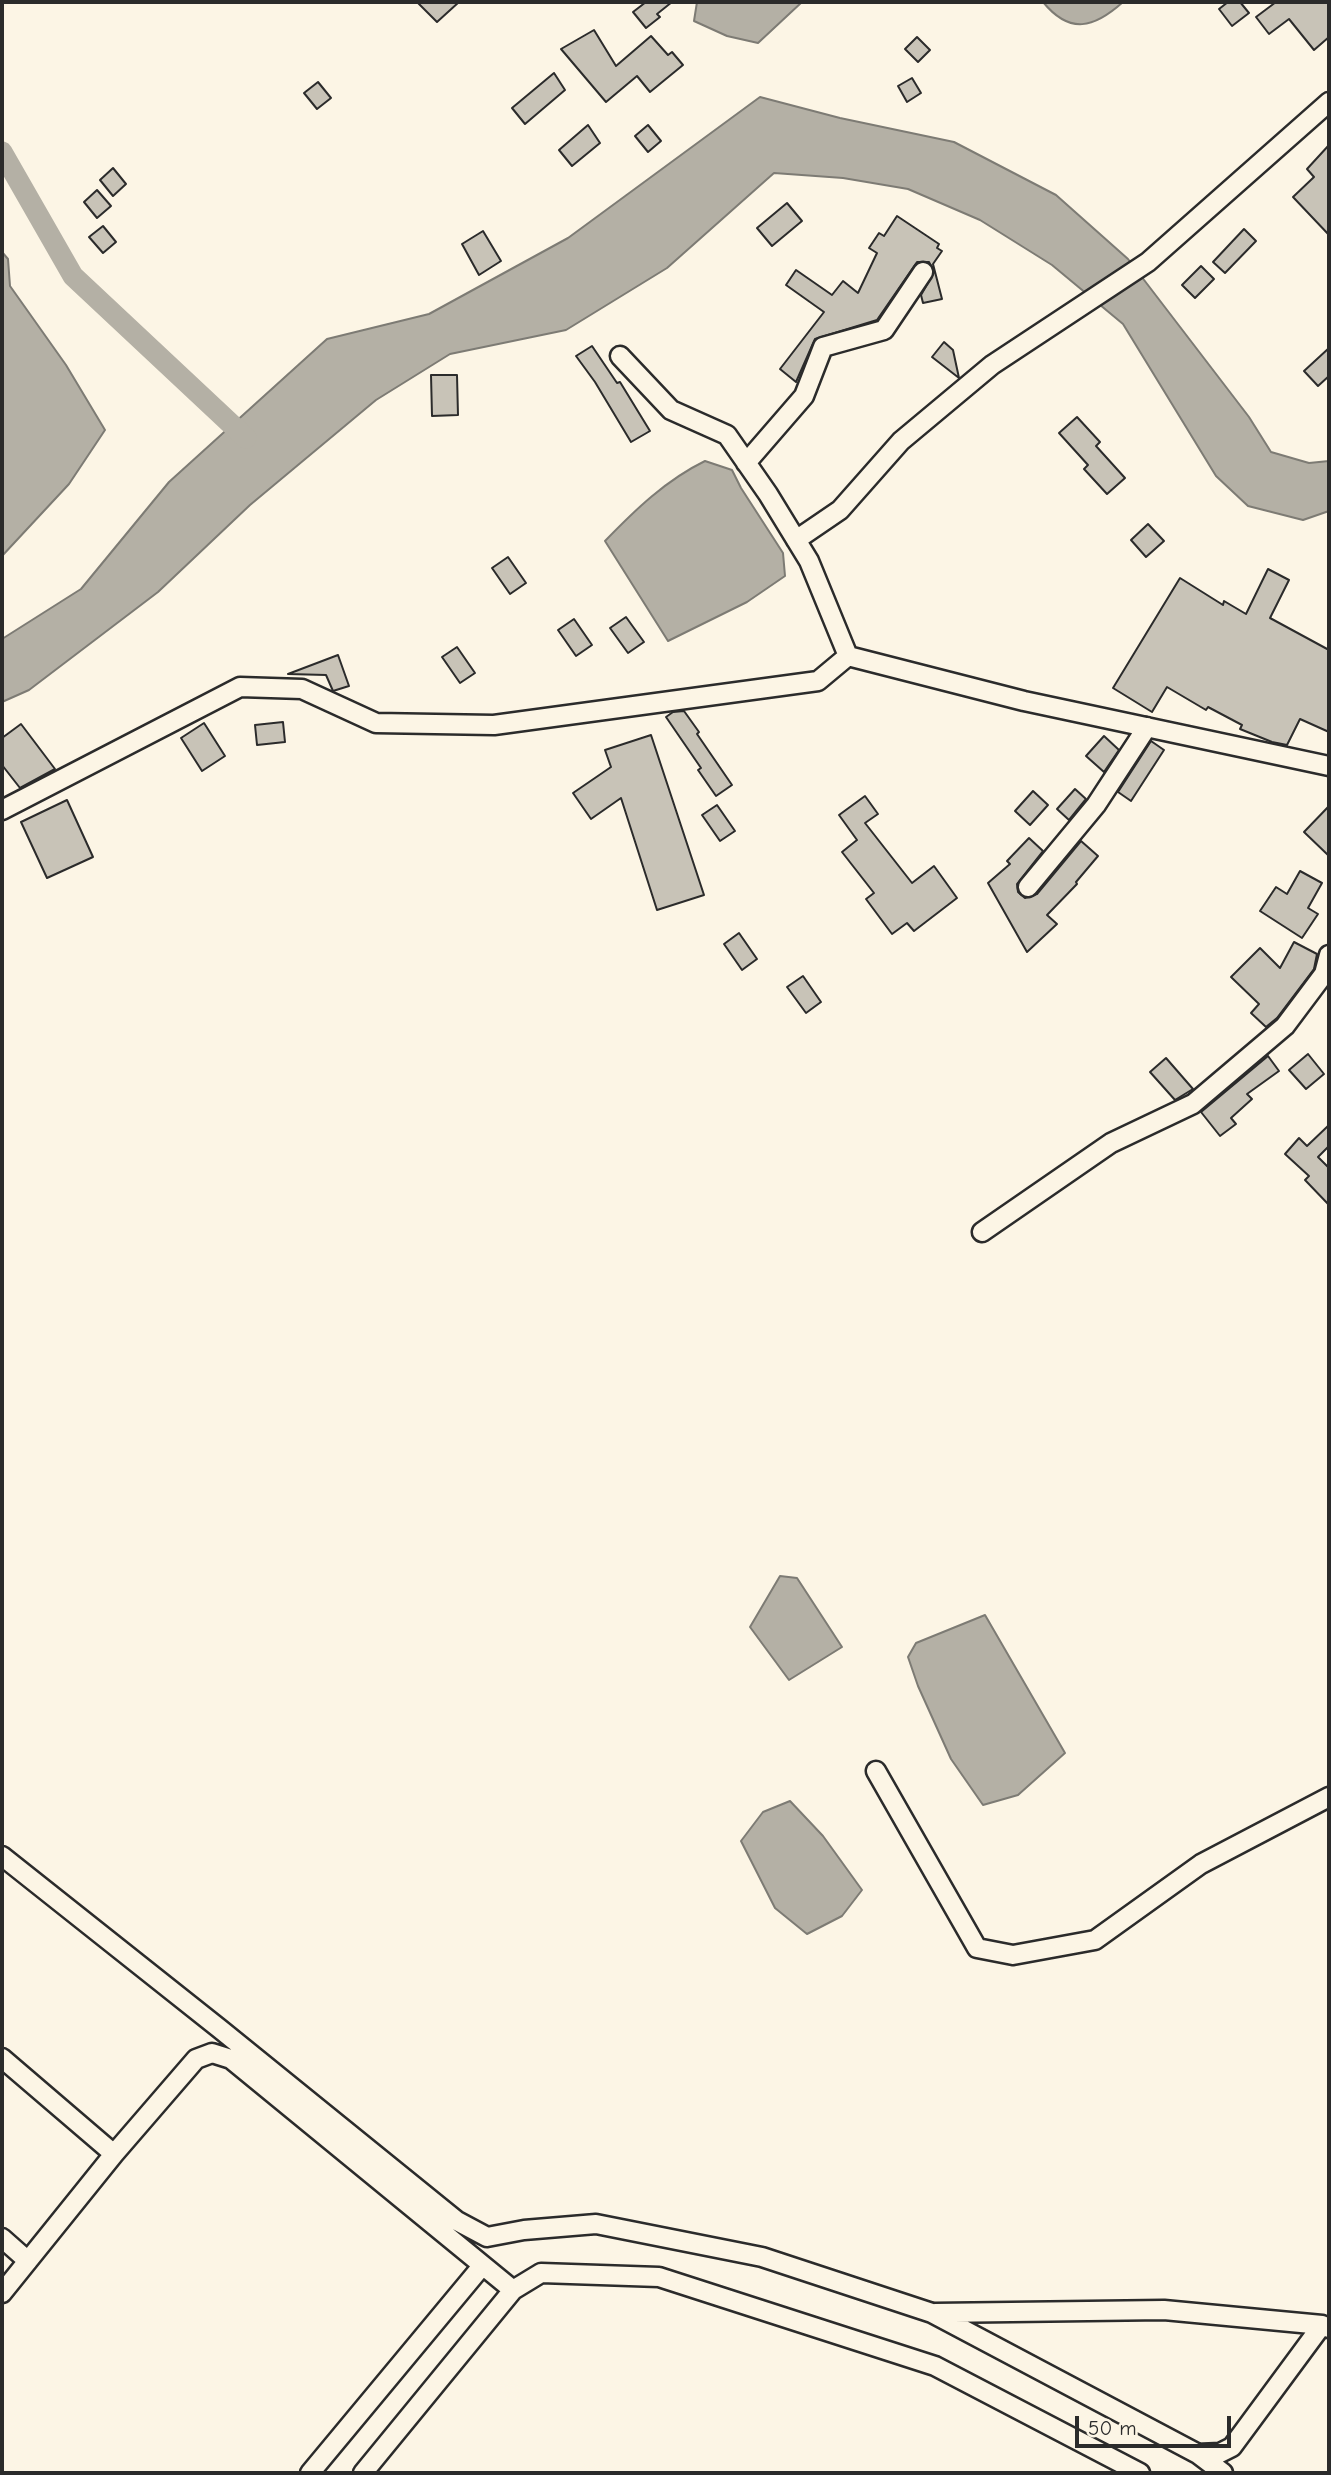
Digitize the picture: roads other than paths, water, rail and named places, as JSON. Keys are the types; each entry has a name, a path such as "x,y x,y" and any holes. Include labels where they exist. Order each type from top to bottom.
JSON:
{"street":[{"path":"796,540 840,510 901,441 992,365 1148,262 1329,102"},
{"path":"746,463 804,396 823,347 884,330 923,272"},
{"path":"620,356 671,410 727,435 809,561 848,656"},
{"path":"848,656 1024,701 1329,766"},
{"path":"2,810 240,687 302,690 376,723 494,725 818,681 848,656"},
{"path":"1028,887 1096,805 1147,727"},
{"path":"982,1232 1111,1143 1193,1104 1286,1026 1324,974 1329,955"},
{"path":"876,1771 977,1948 1013,1955 1095,1940 1201,1864 1329,1797"},
{"path":"2,1856 457,2221 487,2237 524,2230 596,2224 762,2258 932,2313 1198,2454 1223,2473"},
{"path":"2,2293 114,2154 196,2059 212,2053 232,2059 513,2290"},
{"path":"2,2057 114,2154"},
{"path":"2,2238 28,2261"},
{"path":"310,2473 482,2266"},
{"path":"363,2473 513,2290 541,2273 659,2277 935,2366 1140,2473"},
{"path":"932,2313 1164,2310 1326,2327"},
{"path":"1198,2454 1220,2453 1231,2447 1326,2327"}],"waterway":[{"path":"2,152 73,276 246,438"}]}
